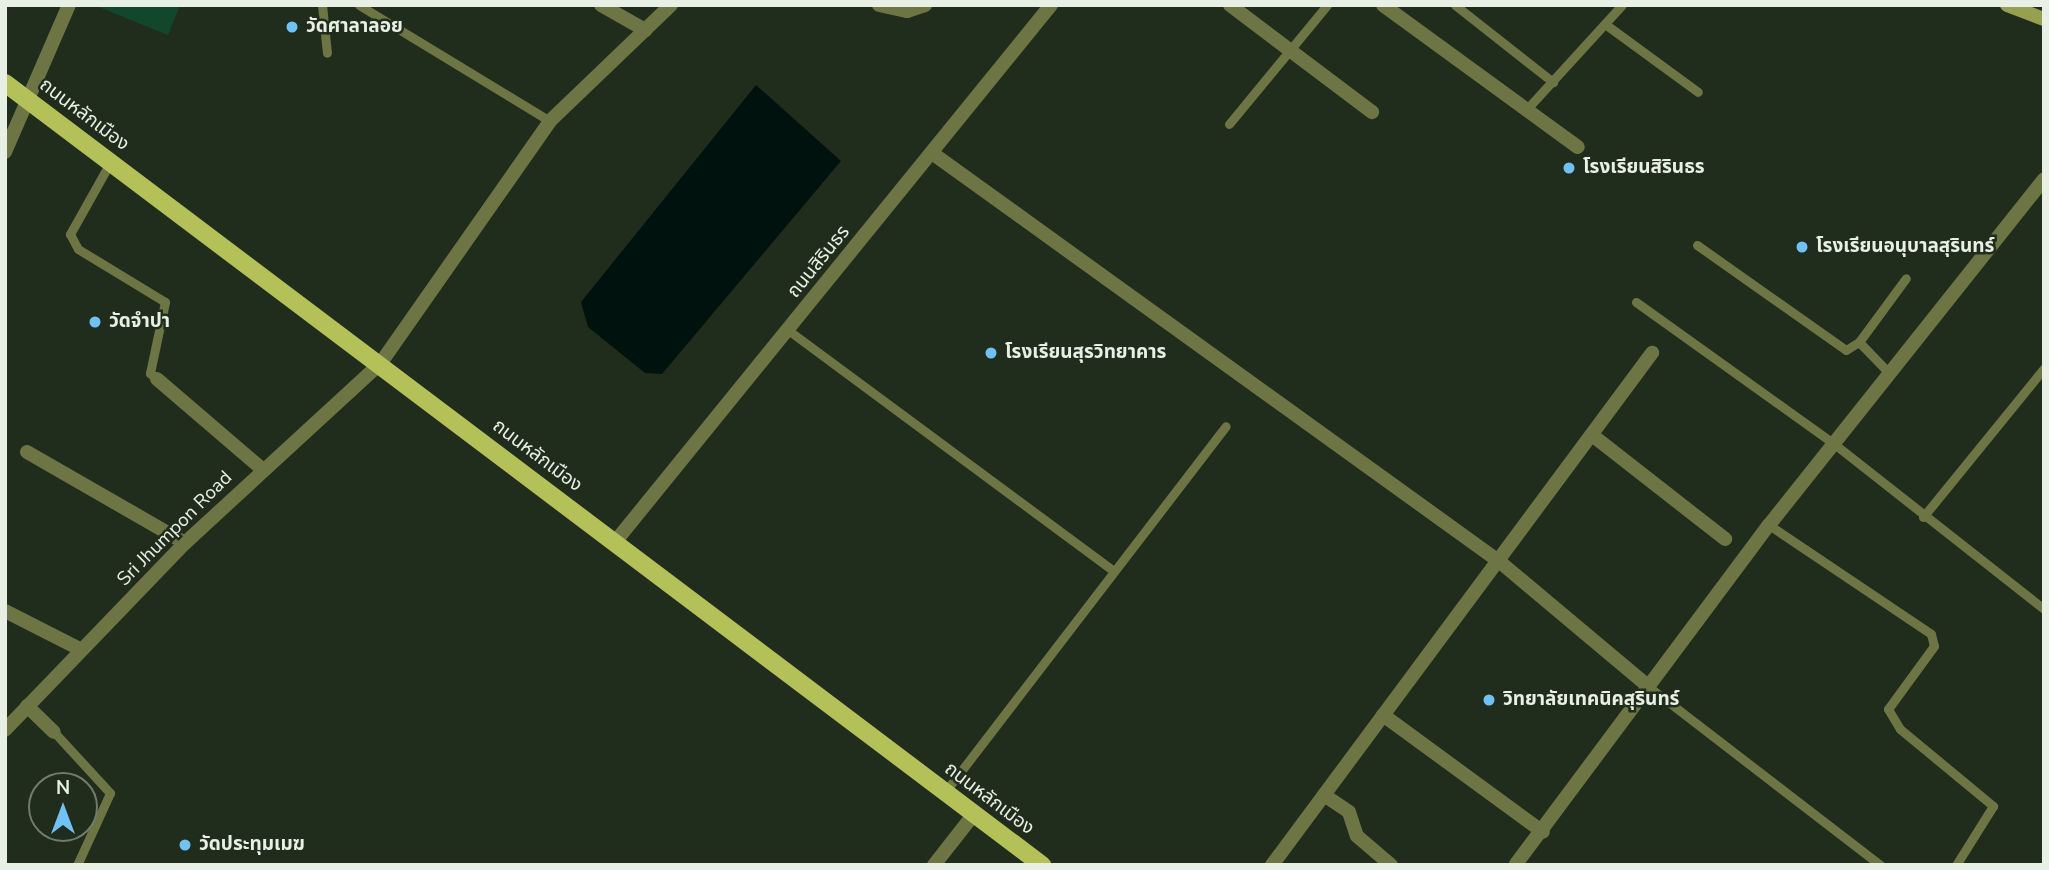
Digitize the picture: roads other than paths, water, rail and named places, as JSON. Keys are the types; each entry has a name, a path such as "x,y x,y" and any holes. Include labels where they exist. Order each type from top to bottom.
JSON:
{"main road":[{"path":"2007,5 2044,19"},
{"name":"ถนนหลักเมือง","path":"5,83 1042,865"}],"street":[{"path":"5,152 69,5"},
{"path":"601,5 645,30"},
{"name":"Sri Jhumpon Road","path":"5,730 185,543 380,364 550,121 671,5"},
{"path":"879,5 907,11 925,5"},
{"name":"ถนนสิรินธร","path":"615,542 1051,5"},
{"path":"1230,5 1373,112"},
{"path":"1383,5 1578,147"},
{"path":"932,153 1500,562 1649,687"},
{"path":"1516,864 1543,832 1769,525 2044,179"},
{"path":"1272,865 1500,562 1652,353"},
{"path":"158,379 263,470"},
{"path":"1592,435 1725,539"},
{"path":"27,452 185,543"},
{"path":"5,611 82,650"},
{"path":"27,706 54,732"},
{"path":"1383,715 1543,832"},
{"path":"1324,795 1349,812 1357,836 1391,865"},
{"path":"934,865 974,814"}],"lane":[{"path":"322,5 327,53"},
{"path":"359,5 550,121"},
{"path":"1229,124 1327,5"},
{"path":"1455,5 1553,82"},
{"path":"1527,110 1622,5"},
{"path":"1605,24 1698,92"},
{"path":"111,161 70,234 78,249 165,302 150,373 158,379"},
{"path":"1697,245 1846,350 1859,342 1906,278"},
{"path":"1636,302 1833,443 1923,517 2044,609"},
{"path":"788,330 1114,571"},
{"path":"1859,342 1889,373"},
{"path":"1923,517 2044,369"},
{"path":"945,792 1226,426"},
{"path":"1769,525 1931,634 1934,646 1888,709 1889,719 1993,806 1993,815 1956,865"},
{"path":"1649,687 1880,865"},
{"path":"54,732 110,793 77,865"}],"place":[{"name":"วัดศาลาลอย","path":"292,27"},
{"name":"โรงเรียนสิรินธร","path":"1569,168"},
{"name":"โรงเรียนอนุบาลสุรินทร์","path":"1802,247"},
{"name":"วัดจำปา","path":"95,322"},
{"name":"โรงเรียนสุรวิทยาคาร","path":"991,353"},
{"name":"วิทยาลัยเทคนิคสุรินทร์","path":"1489,700"},
{"name":"วัดประทุมเมฆ","path":"185,845"}]}
